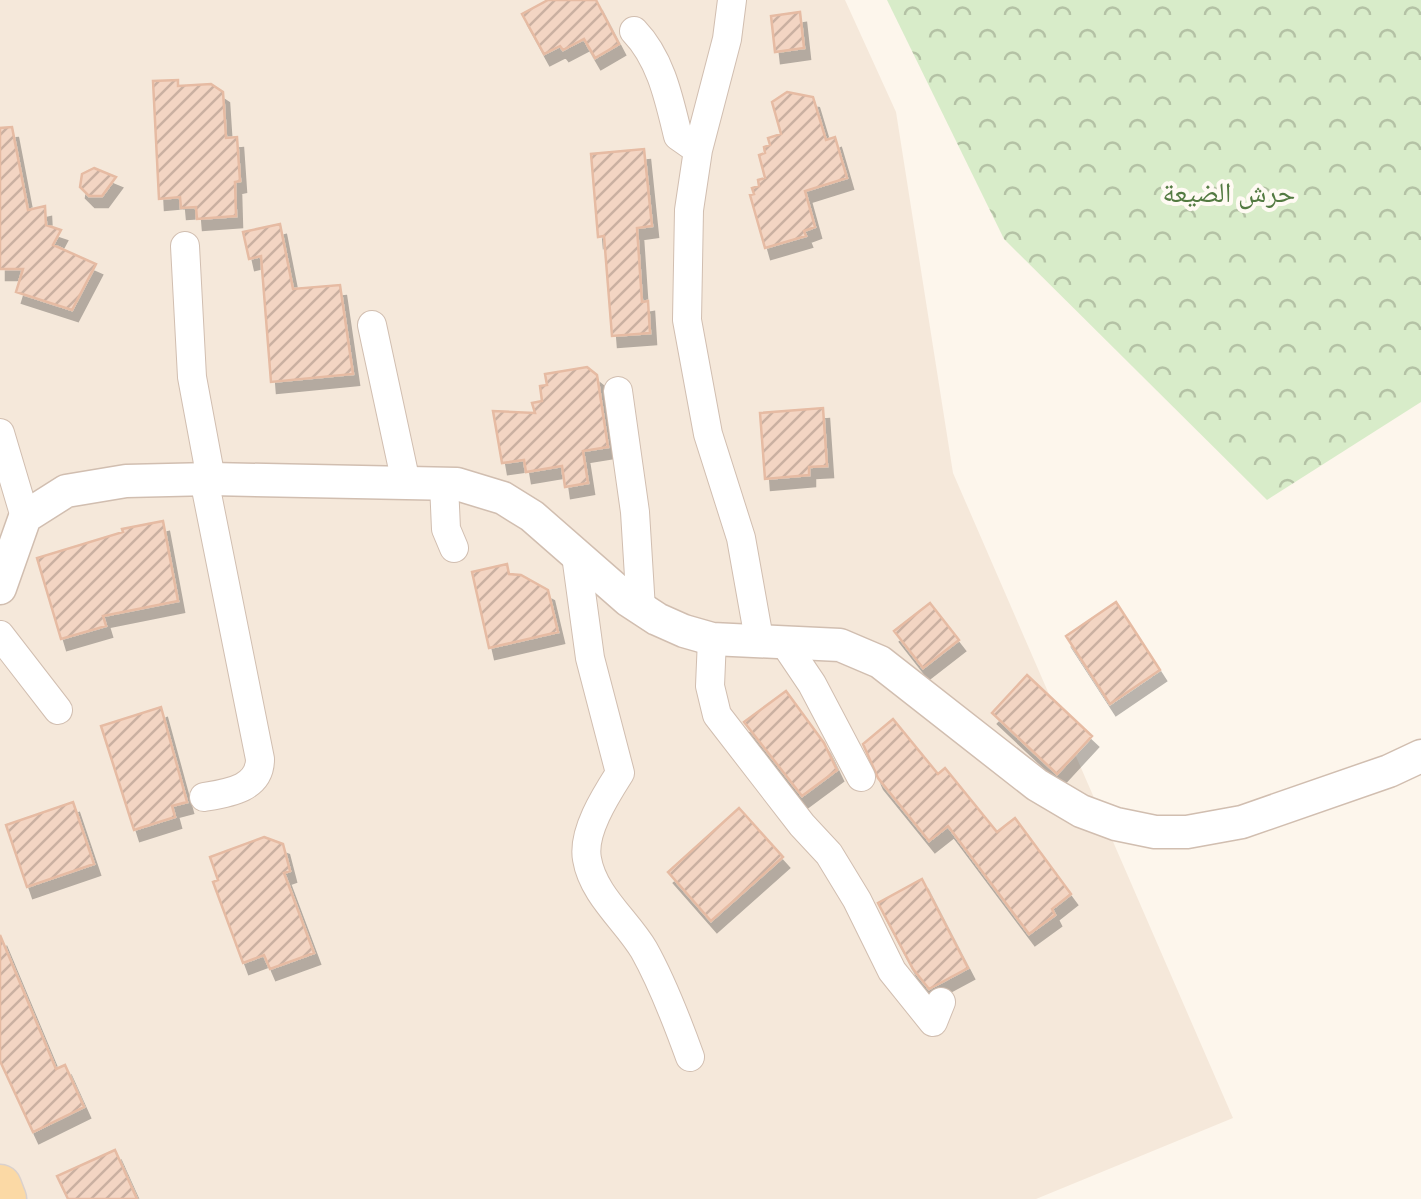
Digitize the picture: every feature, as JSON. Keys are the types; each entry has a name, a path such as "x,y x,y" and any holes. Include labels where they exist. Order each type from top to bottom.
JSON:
{"main road":[{"path":"0,1186 5,1199"}],"street":[{"path":"732,0 698,150 690,210 687,320 708,434 771,640 812,684 861,777"},
{"path":"634,31 649,46 678,136 698,150"},
{"path":"185,246 192,377 207,479 260,760 260,772 253,782 204,797"},
{"path":"372,325 406,483"},
{"path":"618,391 634,512 641,608"},
{"path":"0,433 24,517 0,588"},
{"path":"24,517 66,491 126,481 457,484 503,498 532,516 641,608 684,631 712,639 840,645 880,662 1037,785 1080,812 1155,832 1188,832 1242,822 1389,771 1421,756"},
{"path":"444,484 446,529 454,548"},
{"path":"576,555 590,658 620,773 594,816 586,857 608,906 642,947 669,1001 690,1057"},
{"path":"0,635 58,710"},
{"path":"712,639 710,686 718,716 829,854 892,971 932,1022 941,1002"}],"shaded area":[{"path":"0,0 845,0 896,112 953,473 1233,1118 1036,1199 0,1199"}],"green space":[{"name":"حرش الضيعة","path":"887,0 1421,0 1421,402 1267,500 1004,239"}],"building":[{"path":"548,0 596,0 619,44 595,58 584,39 544,54 522,14"},
{"path":"800,12 804,48 775,52 771,16"},
{"path":"178,80 178,86 211,84 223,92 226,138 237,137 240,181 235,182 236,216 197,219 196,207 181,208 180,197 159,199 153,81"},
{"path":"787,92 813,97 826,140 835,137 847,178 805,191 815,227 804,231 806,236 765,248 750,195 754,194 752,188 759,186 758,180 765,178 759,155 770,145 768,138 781,134 772,102"},
{"path":"12,127 28,210 45,206 46,225 61,230 53,245 96,264 72,310 16,292 23,269 0,269 0,128"},
{"path":"644,149 652,226 637,228 642,302 648,301 650,333 612,336 604,236 598,237 591,154"},
{"path":"94,168 116,177 102,196 89,196 80,187 82,174"},
{"path":"280,224 293,289 340,285 353,374 271,382 261,256 249,259 243,232"},
{"path":"587,367 597,375 608,447 583,451 588,483 565,487 562,466 526,472 524,460 502,463 493,411 535,413 532,403 542,401 540,386 547,385 545,374"},
{"path":"823,408 827,466 809,467 809,475 765,479 760,413"},
{"path":"163,521 178,601 103,616 106,626 61,639 37,558 123,532 122,529"},
{"path":"507,564 509,574 521,575 548,590 558,632 489,648 472,572"},
{"path":"1116,602 1160,670 1110,704 1066,636"},
{"path":"930,603 959,640 923,668 894,631"},
{"path":"1027,675 1092,736 1057,774 992,713"},
{"path":"786,691 824,743 837,770 802,796 744,722"},
{"path":"161,707 187,802 172,806 175,817 134,830 101,726"},
{"path":"893,719 938,774 945,768 997,832 1015,818 1071,894 1052,909 1055,915 1029,934 948,826 929,841 878,778 863,744"},
{"path":"73,802 94,864 27,887 6,825"},
{"path":"739,808 783,857 711,921 668,872"},
{"path":"264,837 283,844 290,871 284,873 314,953 270,969 264,955 243,963 213,882 218,880 210,857"},
{"path":"922,879 968,968 929,989 913,969 878,903"},
{"path":"0,935 56,1069 65,1065 84,1107 33,1132 0,1061"},
{"path":"115,1150 137,1199 68,1199 57,1176"}]}
